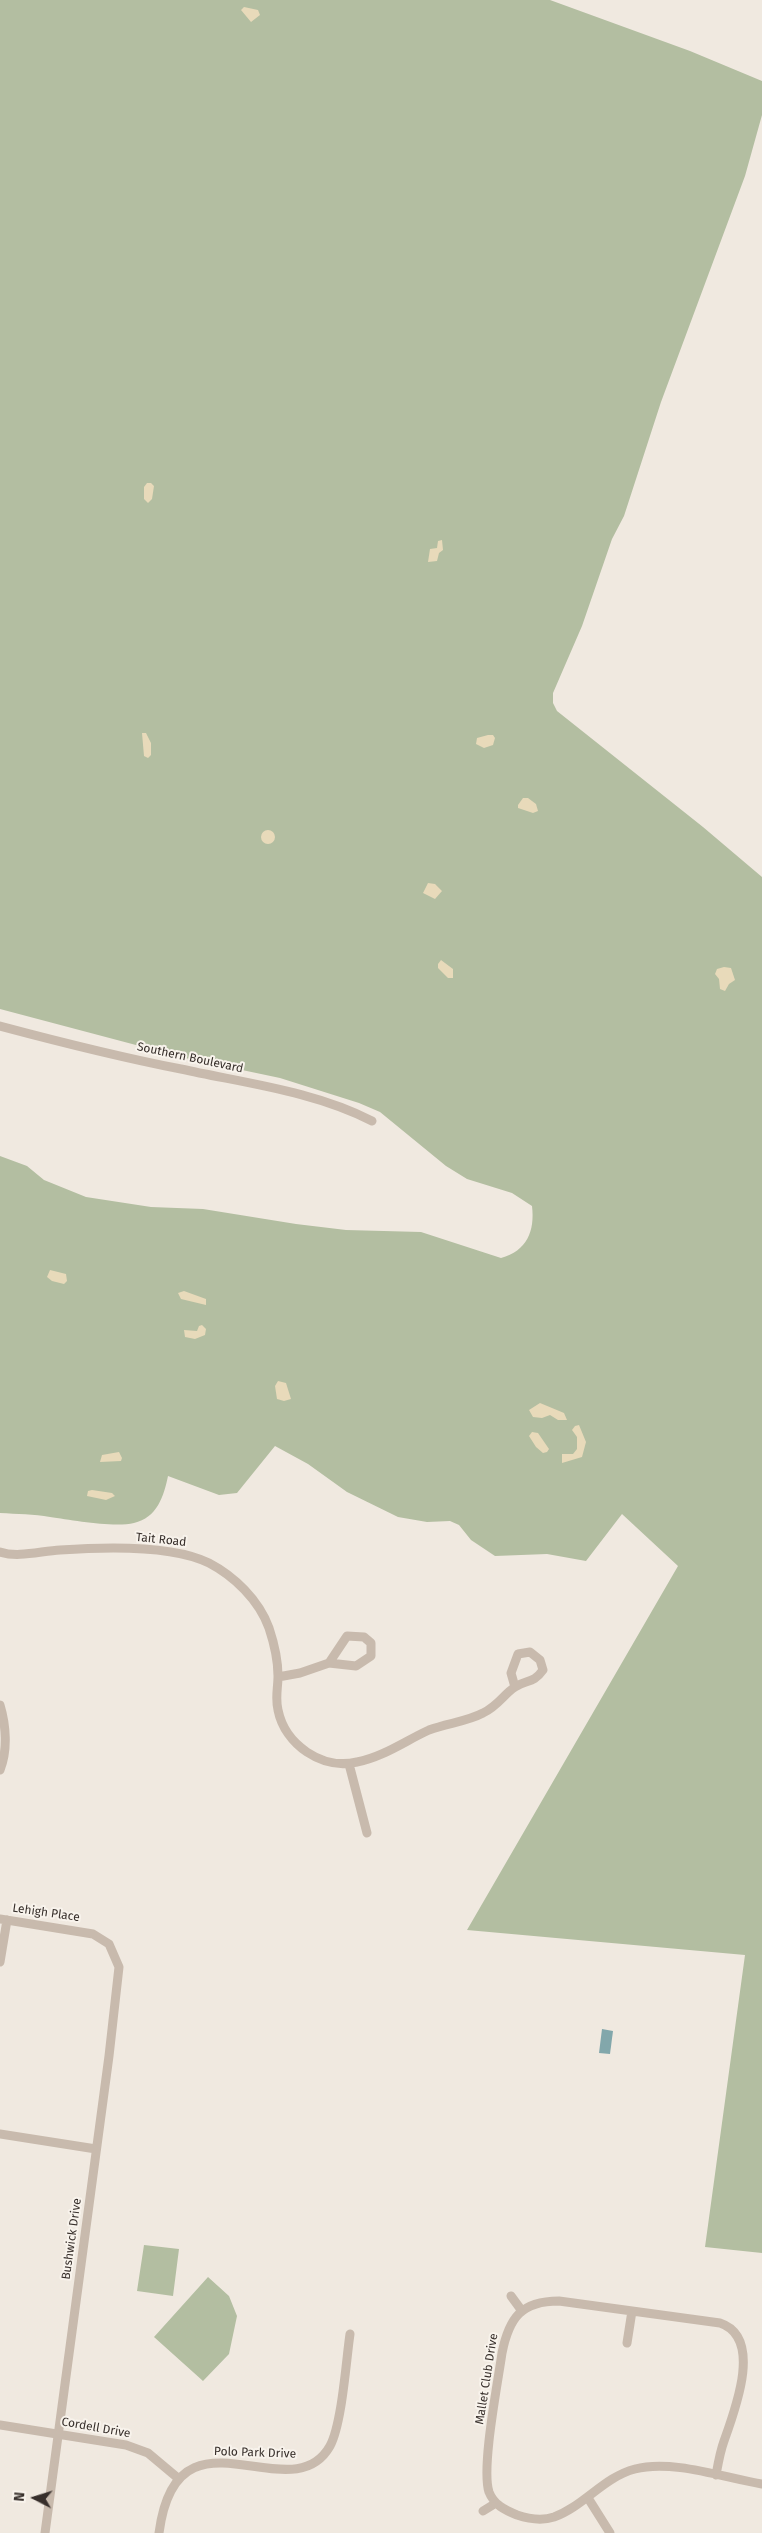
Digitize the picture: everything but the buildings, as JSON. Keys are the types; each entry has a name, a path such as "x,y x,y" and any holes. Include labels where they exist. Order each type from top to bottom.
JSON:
{"street":[{"name":"Southern Boulevard","path":"0,1026 90,1050 295,1094 344,1109 372,1121"},
{"name":"Tait Road","path":"0,1552 12,1554 61,1550 153,1550 190,1555 220,1569 244,1589 263,1615 274,1646 278,1676 278,1710 284,1726 294,1742 321,1760 349,1764"},
{"path":"278,1676 300,1673 329,1663 356,1666 372,1656 371,1643 364,1637 347,1636 329,1663"},
{"path":"367,1833 349,1764 384,1754 430,1730 483,1714 506,1697 514,1687"},
{"path":"0,1705 5,1734 0,1770"},
{"path":"0,1962 3,1919"},
{"name":"Lehigh Place","path":"3,1919 84,1931 101,1938 113,1950"},
{"name":"Bushwick Drive","path":"45,2533 119,1978 117,1959 113,1950"},
{"path":"0,2134 96,2149"},
{"path":"511,2296 522,2310 546,2301 720,2323 742,2330 750,2344 752,2369 723,2442 716,2475"},
{"name":"Mallet Club Drive","path":"496,2503 488,2486 487,2468 500,2363 510,2325 522,2310"},
{"path":"627,2343 632,2311"},
{"name":"Polo Park Drive","path":"179,2478 200,2466 212,2463 294,2470 317,2461 331,2444 336,2432 350,2334"},
{"name":"Cordell Drive","path":"0,2425 139,2449 158,2460 179,2478"},
{"path":"483,2511 496,2503 507,2511 526,2518 544,2519 564,2512 588,2498 623,2473 649,2466 669,2467 762,2484"},
{"path":"159,2533 165,2502 179,2478"},
{"path":"588,2498 610,2533"}],"green space":[{"path":"0,0 550,0 690,51 762,81 762,115 745,176 661,402 624,516 612,539 582,626 553,693 553,703 557,711 703,827 762,877 762,2253 705,2247 745,1955 467,1930 678,1566 622,1514 586,1561 547,1554 495,1556 471,1540 459,1525 450,1521 427,1522 398,1517 347,1492 308,1464 275,1446 237,1493 219,1495 168,1476 162,1498 154,1511 142,1520 134,1523 116,1525 38,1515 0,1513 0,1156 27,1166 44,1180 86,1197 151,1207 203,1209 346,1230 421,1232 501,1258 510,1255 523,1245 530,1232 533,1215 532,1206 512,1193 467,1179 446,1166 380,1112 359,1103 280,1078 185,1058 0,1009"},
{"path":"144,2245 179,2249 173,2296 137,2291"},
{"path":"208,2277 229,2296 237,2316 229,2354 203,2381 154,2337"}],"sand":[{"path":"244,7 258,10 260,15 251,22 241,10"},
{"path":"147,483 151,483 154,486 152,499 148,503 144,499 144,487"},
{"path":"442,540 443,550 439,553 437,561 428,562 430,549 437,548 438,541"},
{"path":"142,733 146,733 151,743 151,755 148,758 144,756"},
{"path":"493,735 495,738 493,745 484,748 476,744 477,738"},
{"path":"523,798 528,798 536,804 538,811 533,813 518,808"},
{"path":"265,830 271,830 275,837 271,844 265,844 261,840 261,834"},
{"path":"428,883 435,884 442,891 435,899 423,893"},
{"path":"441,960 453,969 453,978 448,978 438,968"},
{"path":"731,968 735,980 729,984 725,991 720,989 719,979 715,974 717,969"},
{"path":"50,1270 66,1274 67,1281 64,1284 52,1281 47,1277"},
{"path":"184,1291 206,1299 206,1305 181,1299 178,1293"},
{"path":"202,1325 206,1329 205,1335 195,1339 185,1337 184,1330 197,1331 199,1326"},
{"path":"278,1381 286,1383 291,1399 284,1401 277,1399 275,1386"},
{"path":"540,1403 564,1413 567,1420 558,1420 550,1415 542,1418 533,1417 529,1410"},
{"path":"579,1425 586,1442 582,1457 562,1463 562,1454 573,1454 577,1449 577,1437 572,1430 575,1426"},
{"path":"532,1432 538,1433 549,1449 547,1452 543,1453 536,1447 529,1436"},
{"path":"119,1452 122,1458 121,1461 100,1462 102,1455"},
{"path":"88,1491 112,1493 115,1496 106,1500 87,1496"}],"water":[{"path":"602,2029 613,2031 610,2054 599,2053"}]}
